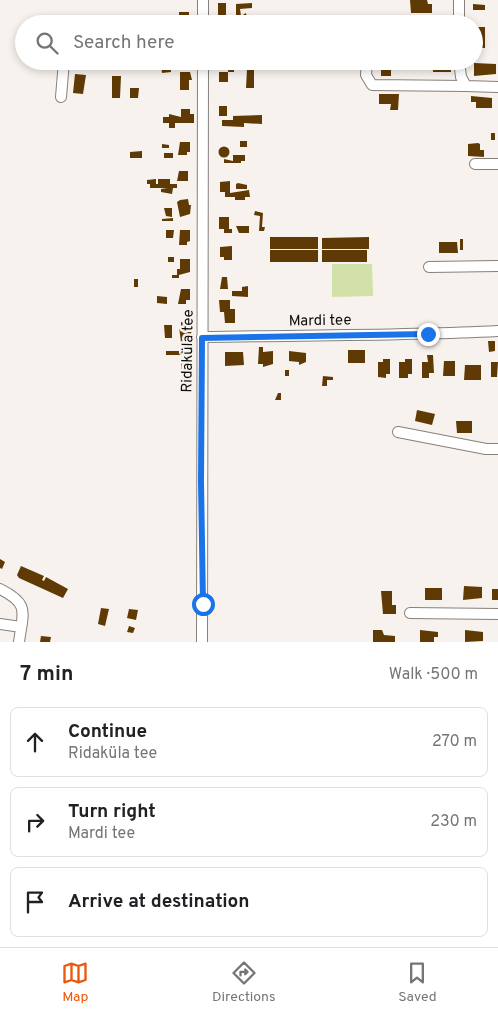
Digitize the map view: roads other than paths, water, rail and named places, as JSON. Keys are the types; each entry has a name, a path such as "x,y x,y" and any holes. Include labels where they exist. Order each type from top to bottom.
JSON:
{"street":[{"path":"202,0 202,15"},
{"path":"459,0 459,15"},
{"path":"61,97 63,70"},
{"name":"Ridaküla tee","path":"202,642 203,70"},
{"path":"366,70 366,75 372,84 498,87"},
{"path":"460,70 460,77 466,86"},
{"path":"476,164 498,164"},
{"path":"429,267 498,266"},
{"name":"Mardi tee","path":"202,338 361,334 388,336 498,331"},
{"path":"398,432 486,449 498,449"},
{"path":"0,589 21,603 19,642"},
{"path":"410,613 498,614"},
{"path":"0,624 21,627"}]}
